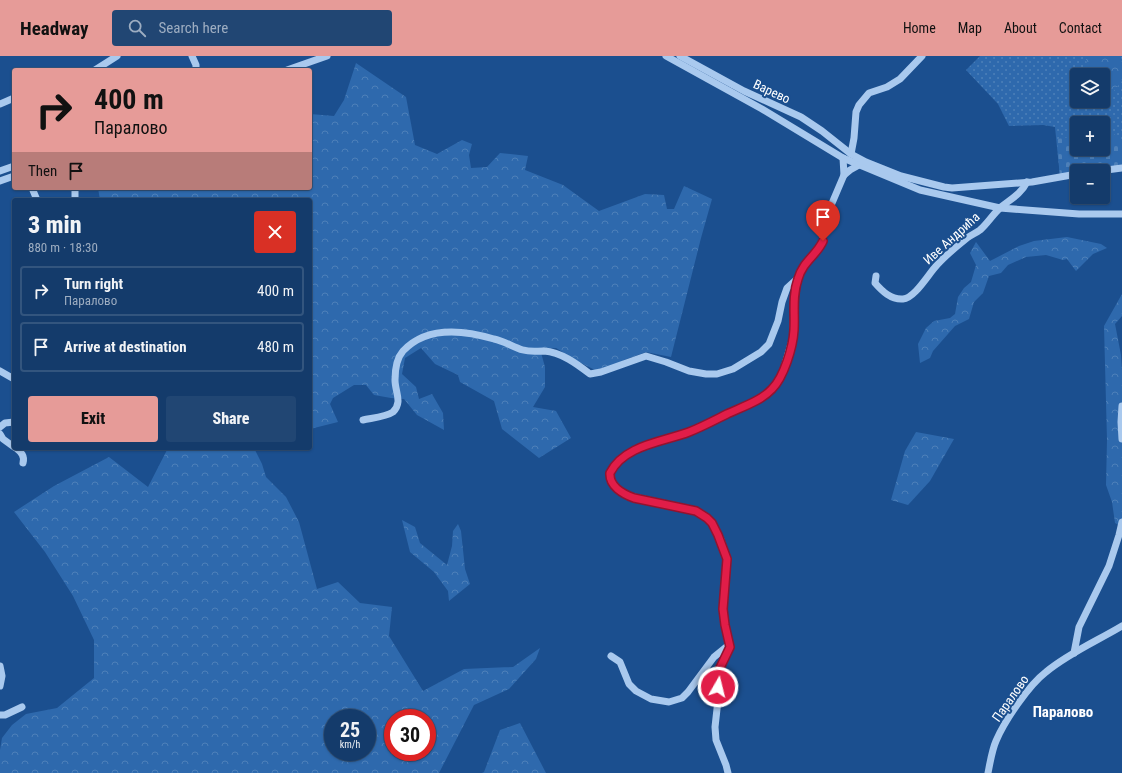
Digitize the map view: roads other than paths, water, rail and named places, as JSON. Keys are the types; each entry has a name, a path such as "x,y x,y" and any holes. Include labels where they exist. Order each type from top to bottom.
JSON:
{"street":[{"path":"98,68 117,56"},
{"path":"192,56 196,68"},
{"path":"293,68 326,56"},
{"path":"666,56 674,58 843,158 920,190 1000,208 1079,214 1122,214"},
{"name":"Варево","path":"680,56 744,92 801,117 822,131 851,154"},
{"path":"922,56 900,79 869,93 859,105 856,112 851,154 901,176 952,188 1027,182 1070,175"},
{"path":"0,104 12,99"},
{"path":"843,158 844,176"},
{"path":"728,773 716,740 715,727 718,700 718,676 722,663 729,652 730,644 723,609 727,559 721,540 712,523 696,511 629,496 613,484 610,473 620,460 637,450 688,432 760,399 772,390 783,372 792,342 794,330 794,296 798,278 807,261 822,244 824,222 844,176 850,170 859,165"},
{"path":"0,171 12,167"},
{"path":"1110,170 1122,168"},
{"path":"0,181 12,177"},
{"name":"Иве Андрића","path":"876,276 875,283 883,292 894,298 904,299 908,297 917,289 936,265 980,229 1000,208 1023,189 1027,182"},
{"path":"364,420 392,412 398,404 398,394 395,381 397,361 402,352 413,343 426,336 442,331 461,331 495,339 522,350 554,353 566,358 590,374 601,372 646,356 689,371 706,374 717,374 733,369 761,352 769,344 778,322 782,302 787,288 798,278"},
{"path":"0,371 12,378"},
{"path":"1122,406 1122,439"},
{"path":"0,427 5,423 12,422"},
{"path":"0,434 3,439 12,446"},
{"path":"17,450 24,458 23,463"},
{"path":"1074,653 1079,627 1109,566 1122,522"},
{"name":"Паралово","path":"988,773 996,741 1029,688 1047,671 1074,653 1122,626"},
{"path":"611,656 620,662 629,684 636,691 651,699 669,702 682,698 714,657 730,644"},
{"path":"0,666 2,676 0,686"},
{"path":"0,715 5,715 22,707"}],"district":[{"name":"Паралово","path":"1063,712"}]}
